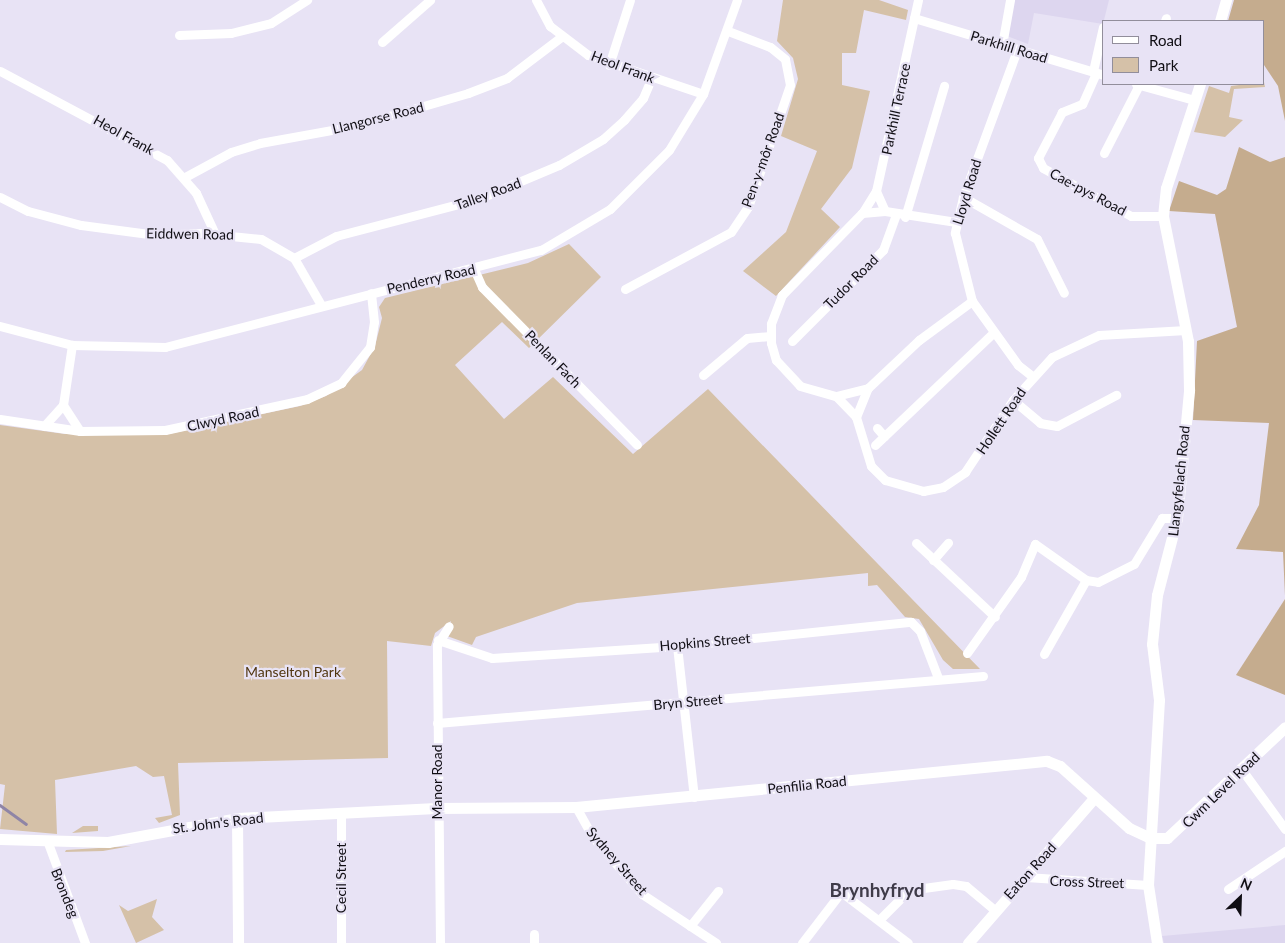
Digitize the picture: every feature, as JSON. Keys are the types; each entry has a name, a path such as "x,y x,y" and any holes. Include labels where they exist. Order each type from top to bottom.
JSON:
{"street":[{"path":"178,35 231,34 271,22 307,0"},
{"path":"382,42 430,0"},
{"name":"Heol Frank","path":"536,0 561,37 609,65 703,94"},
{"path":"609,65 630,0"},
{"name":"Penderry Road","path":"0,326 72,346 165,346 371,293 474,269 541,250 610,208 669,150 703,94 728,32 737,0"},
{"name":"Parkhill Terrace","path":"862,214 876,191 918,0"},
{"path":"1002,45 1010,0"},
{"path":"1220,20 1226,0"},
{"name":"Parkhill Road","path":"914,18 1098,73"},
{"name":"Pen-y-môr Road","path":"625,289 731,232 748,207 790,85 785,59 770,47 728,32"},
{"path":"1098,73 1102,36"},
{"name":"Llangorse Road","path":"185,177 231,152 260,143 354,126 468,93 507,78 561,37"},
{"name":"Lloyd Road","path":"1017,50 956,222 972,301 993,333 1032,376"},
{"name":"Heol Frank","path":"0,71 140,143 185,177 215,234"},
{"name":"Cae-pys Road","path":"1098,73 1082,104 1062,112 1038,158 1043,168 1131,216 1163,216"},
{"name":"Talley Road","path":"294,258 336,236 469,202 559,165 603,139 624,120 643,98 651,78"},
{"path":"1104,153 1138,85"},
{"name":"Llangyfelach Road","path":"1157,943 1148,885 1159,700 1152,644 1157,595 1177,518 1189,390 1186,330 1163,216 1166,188 1200,85"},
{"name":"Tudor Road","path":"792,341 883,250 901,216 944,86"},
{"path":"1153,86 1194,100"},
{"path":"1100,136 1110,140"},
{"path":"876,191 884,211"},
{"name":"Eiddwen Road","path":"0,197 28,211 81,225 156,235 215,234 261,239 294,258"},
{"path":"964,197 1037,239 1064,293"},
{"path":"868,388 836,396 800,386 786,373 776,360 771,336 782,295 862,214 884,211 901,216 956,222"},
{"path":"294,258 321,306"},
{"name":"Penlan Fach","path":"474,269 482,287 637,445"},
{"name":"Clwyd Road","path":"0,419 80,431 165,430 307,399 341,383 370,346 374,322 371,293"},
{"path":"856,417 868,388 919,340 972,301"},
{"name":"Hollett Road","path":"836,396 856,417 871,466 886,480 923,492 943,487 965,472 1013,400 1032,376 1052,357 1099,335 1186,330"},
{"path":"875,445 993,333"},
{"path":"703,374 747,338 771,336"},
{"path":"44,426 64,405 72,346"},
{"path":"1013,400 1040,423 1058,426 1116,395"},
{"path":"64,405 80,431"},
{"path":"877,428 884,436"},
{"path":"967,653 1021,577 1034,544 1086,580 1098,582 1124,572 1154,535 1162,518 1177,518"},
{"path":"916,543 994,616"},
{"path":"934,560 948,543"},
{"path":"1044,654 1086,580"},
{"name":"Hopkins Street","path":"438,640 492,658 677,646 911,622 920,631 938,678"},
{"path":"438,640 449,626"},
{"name":"Manor Road","path":"438,640 436,808 440,943"},
{"path":"677,646 694,797"},
{"name":"Bryn Street","path":"437,723 938,678 983,676"},
{"name":"Cwm Level Road","path":"1150,838 1177,833 1285,727"},
{"name":"Penfilia Road","path":"436,808 576,807 1047,762 1060,766 1093,799 1150,838"},
{"path":"1242,770 1285,829"},
{"name":"Eaton Road","path":"968,943 1093,799"},
{"name":"Sydney Street","path":"576,807 592,836 642,894 716,943"},
{"name":"St. John's Road","path":"0,839 48,843 108,842 237,818 436,808"},
{"name":"Cecil Street","path":"341,812 341,943"},
{"path":"237,818 238,943"},
{"name":"Brondeg","path":"48,843 85,943"},
{"path":"1228,889 1285,851"},
{"name":"Cross Street","path":"1026,877 1148,885"},
{"path":"880,919 910,890 953,884 966,886 995,910"},
{"path":"690,926 718,891"},
{"path":"802,943 841,892 880,919 908,943"}],"shaded area":[{"path":"1014,0 1109,0 1102,24 1034,13 1028,44 1007,36"},
{"path":"1234,0 1285,0 1285,121 1278,86 1265,66 1265,20 1228,20"},
{"path":"1239,147 1270,162 1285,157 1285,596 1283,552 1236,549 1259,505 1269,423 1193,420 1197,341 1237,327 1215,214 1169,211 1179,181 1217,195 1226,189"},
{"path":"1285,599 1285,695 1236,675"},
{"path":"1285,925 1285,943 1164,943 1162,936"}],"green space":[{"path":"783,0 879,0 908,10 906,20 864,10 856,53 842,53 842,85 870,91 852,168 821,209 840,227 776,296 743,271 786,232 817,151 781,136 798,79 793,58 777,41"},
{"path":"1265,85 1265,87 1234,89 1229,117 1243,120 1225,137 1194,132 1209,86 1229,93 1231,86"},
{"name":"Manselton Park","path":"569,244 601,277 529,348 502,322 455,365 504,419 553,377 633,454 708,389 980,669 953,669 943,660 919,619 905,617 877,585 868,586 868,573 577,603 476,637 472,645 447,636 451,621 435,633 431,646 387,641 388,758 178,763 180,815 159,823 155,818 172,815 164,776 153,777 136,766 55,780 57,834 0,829 5,785 0,784 0,425 65,434 164,435 300,406 326,396 362,370 375,346 382,318 379,307 385,298 528,263"},
{"path":"83,826 98,826 98,831 72,833"},
{"path":"131,846 103,851 65,852 66,850"},
{"path":"157,899 152,917 164,930 136,943 119,905 128,911"}],"waterway":[{"path":"0,805 26,824"}],"district":[{"name":"Brynhyfryd","path":"877,890"}]}
